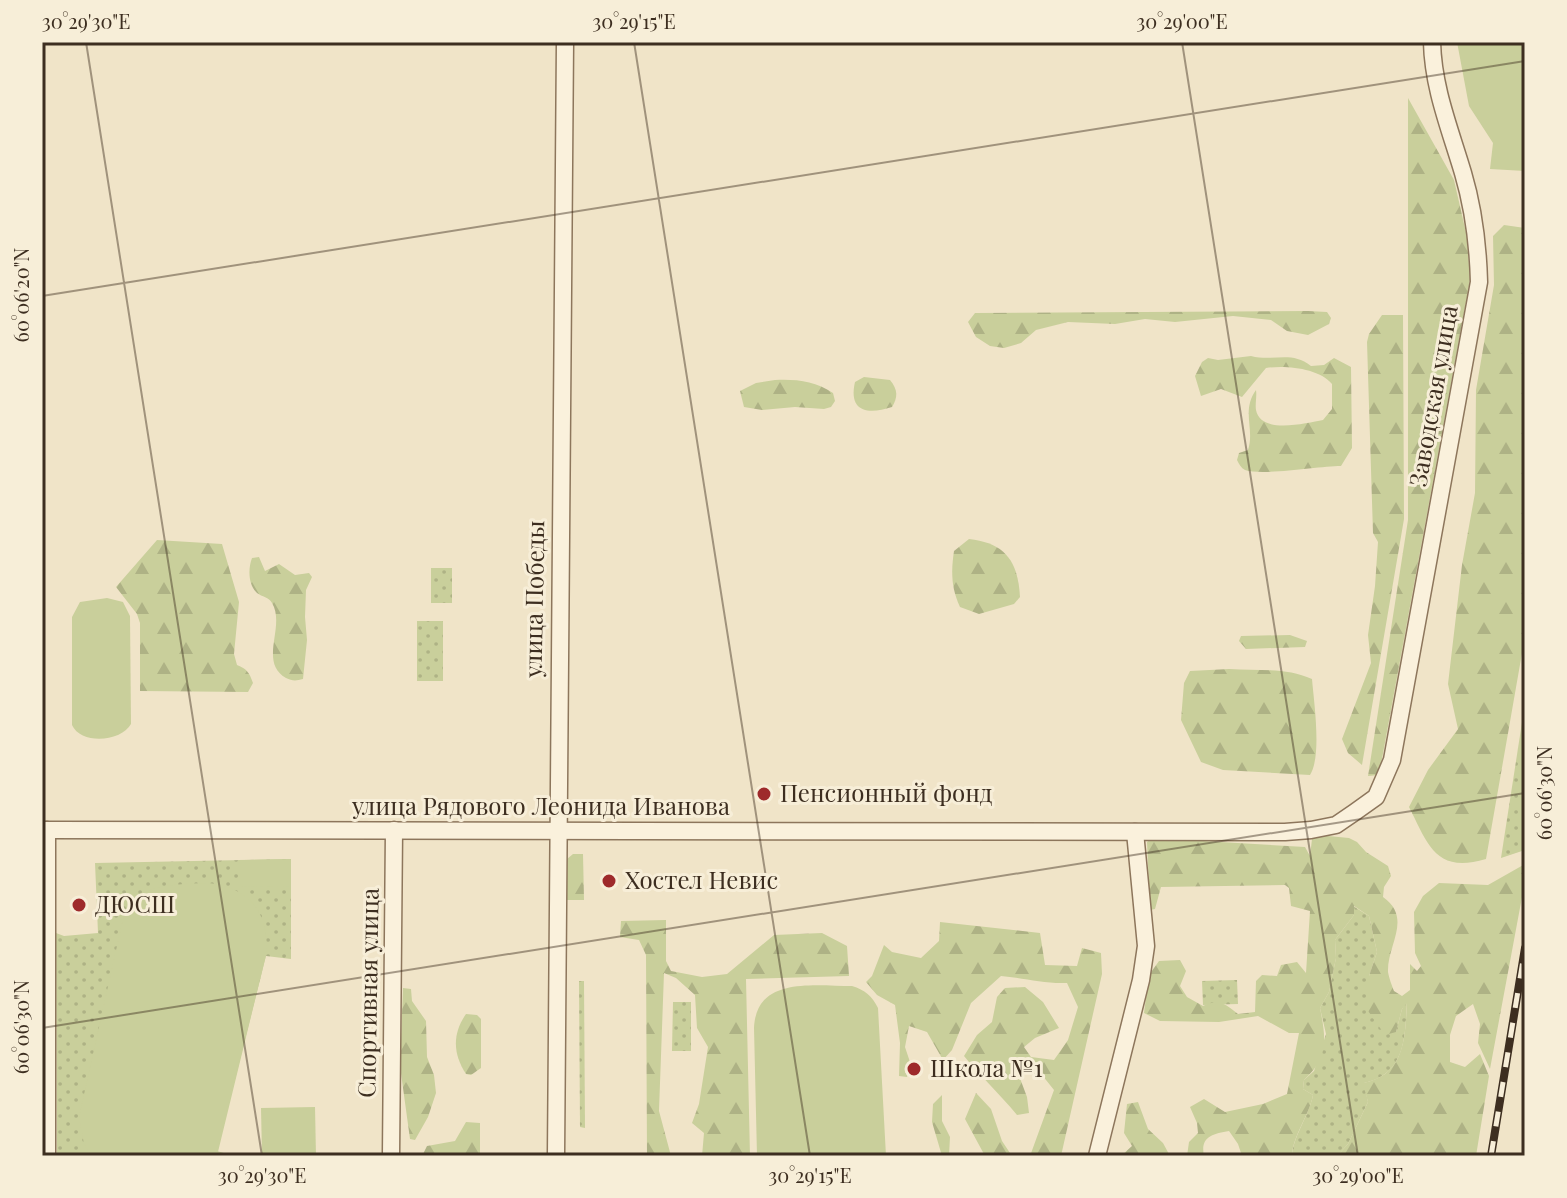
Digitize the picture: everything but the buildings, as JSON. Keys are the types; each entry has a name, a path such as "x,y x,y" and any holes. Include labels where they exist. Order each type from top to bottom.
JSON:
{"street":[{"name":"улица Победы","path":"556,1156 556,831 565,42"},
{"name":"Заводская улица","path":"1392,760 1479,282 1478,235 1464,175 1432,71 1432,42"},
{"name":"улица Рядового Леонида Иванова","path":"44,830 1285,832 1336,825 1376,797 1392,760"},
{"path":"44,830 47,1156"},
{"name":"Спортивная улица","path":"391,1156 394,830"},
{"path":"1097,1156 1141,980 1146,946 1135,832"}],"green space":[{"path":"1457,42 1525,42 1525,171 1490,169 1493,143 1469,106"},
{"path":"1408,98 1454,180 1467,237 1470,280 1379,775 1368,776 1408,520"},
{"path":"1504,225 1525,228 1525,636 1486,859 1469,863 1444,859 1436,852 1428,844 1409,807 1428,770 1458,729 1448,684 1462,565 1475,493 1476,390 1494,285 1493,236"},
{"path":"1327,312 1331,318 1329,324 1308,335 1287,331 1271,320 1233,316 1175,322 1145,319 1115,324 1068,322 1036,330 1021,343 1004,348 990,346 976,337 968,322 975,313"},
{"path":"1382,315 1403,315 1404,519 1362,765 1348,753 1342,739 1371,663 1368,635 1378,542 1373,533 1367,342"},
{"path":"1251,356 1289,357 1311,366 1324,365 1334,358 1351,367 1352,448 1341,466 1264,472 1241,467 1237,460 1239,453 1248,450 1249,405 1256,390 1256,410 1266,423 1285,426 1323,420 1332,409 1332,384 1319,374 1282,367 1266,368 1242,397 1221,389 1201,396 1195,376 1202,362 1208,358 1218,360"},
{"path":"864,377 890,380 896,394 892,407 868,411 857,405 854,400 855,382"},
{"path":"775,380 812,383 833,393 835,401 831,407 824,409 795,407 762,410 744,407 740,391 756,383"},
{"path":"969,539 992,545 1007,556 1019,584 1020,597 1014,604 979,614 960,607 952,579 952,566 954,551"},
{"path":"157,540 222,544 239,602 234,654 237,665 247,671 253,683 248,692 140,691 140,623 137,614 116,587"},
{"path":"259,557 265,571 279,564 295,575 309,573 312,577 306,590 307,640 303,679 286,678 274,663 275,612 271,601 254,590 250,576 252,558"},
{"path":"431,568 452,568 452,603 431,603"},
{"path":"107,598 123,602 130,616 131,724 119,735 101,739 84,736 72,725 72,617 80,602"},
{"path":"417,621 443,621 443,681 417,681"},
{"path":"1290,635 1307,641 1305,647 1246,649 1239,641 1241,636"},
{"path":"1190,671 1282,671 1312,679 1316,755 1310,775 1223,770 1201,762 1181,720 1184,683"},
{"path":"1525,703 1525,850 1501,858"},
{"path":"1318,835 1349,838 1388,866 1391,876 1384,887 1383,897 1392,905 1398,923 1388,972 1394,991 1402,996 1410,990 1410,964 1417,971 1421,966 1415,953 1414,912 1423,896 1439,883 1488,885 1525,864 1525,881 1490,1069 1478,1043 1480,1024 1473,1004 1456,1016 1450,1035 1450,1062 1465,1067 1480,1054 1489,1076 1476,1156 1337,1156 1348,1144 1368,1102 1363,1083 1387,1072 1400,1053 1407,1003 1402,1009 1396,1032 1385,1035 1366,1008 1369,976 1377,952 1369,916 1354,906 1354,915 1335,940 1336,958 1329,992 1320,1008 1324,1047 1318,1064 1304,1080 1303,1089 1313,1095 1292,1156 1242,1156 1229,1131 1206,1141 1204,1156 1187,1156 1189,1142 1198,1133 1190,1107 1204,1099 1225,1112 1263,1104 1287,1094 1299,1033 1289,1033 1258,1016 1219,1022 1160,1021 1144,1013 1149,975 1159,961 1180,960 1186,971 1180,986 1187,997 1203,1006 1222,1003 1238,1014 1255,1012 1256,981 1262,975 1277,976 1281,965 1297,962 1306,973 1310,911 1291,906 1289,888 1285,885 1161,887 1155,909 1150,910 1147,842 1152,838 1305,847 1310,856 1312,839"},
{"path":"573,854 583,854 584,900 567,900 567,859"},
{"path":"291,859 291,959 266,956 217,1151 234,1156 57,1156 56,933 64,936 98,933 95,863"},
{"path":"291,859 291,886 238,887 238,860"},
{"path":"208,883 235,890 246,897 260,915 266,940 266,955 217,1156 91,1156 84,1144 79,1117 123,919 132,901 148,891"},
{"path":"1353,906 1369,916 1377,952 1369,976 1396,1032 1407,1001 1404,1040 1396,1063 1378,1078 1364,1083 1368,1102 1348,1144 1337,1156 1292,1156 1313,1095 1303,1089 1304,1080 1314,1071 1326,1034 1320,1008 1329,992 1336,958 1335,940 1354,915"},
{"path":"666,920 666,961 671,971 702,977 727,974 774,935 822,933 847,946 849,976 746,979 750,1156 702,1156 704,1133 692,1123 699,1104 708,1047 697,1028 695,995 676,978 664,973 659,1111 671,1156 647,1156 646,955 639,940 620,937 621,921"},
{"path":"940,922 1040,933 1045,965 1077,966 1082,948 1101,953 1102,974 1061,1156 1030,1156 1054,1090 1042,1075 1018,1073 1029,1113 1017,1115 964,1056 977,1035 992,1022 997,997 1005,988 1025,987 1043,1002 1059,1028 1035,1038 1024,1047 1031,1057 1054,1060 1068,1040 1078,1007 1067,983 1001,976 971,1003 952,1050 943,1060 927,1032 909,1026 905,1047 911,1065 907,1077 899,1076 900,1043 895,1005 877,995 866,982 872,976 884,945 892,952 921,958 939,941"},
{"path":"1237,980 1238,1004 1203,1005 1202,981"},
{"path":"579,981 584,981 585,1128 580,1127"},
{"path":"852,986 868,994 878,1008 886,1156 757,1156 754,1028 757,1011 776,992 790,988"},
{"path":"403,988 411,989 412,1001 426,1021 427,1057 434,1075 436,1093 428,1117 415,1140 410,1139 400,1066"},
{"path":"673,1002 691,1002 691,1051 672,1051"},
{"path":"466,1014 477,1015 481,1019 481,1068 471,1075 466,1074 462,1066 456,1044 458,1029"},
{"path":"976,1093 991,1109 1002,1141 1012,1156 985,1156 965,1119"},
{"path":"942,1095 942,1121 950,1137 949,1156 942,1156 932,1122 933,1104"},
{"path":"1138,1102 1148,1129 1163,1143 1170,1156 1113,1156 1122,1155 1132,1146 1124,1133 1127,1104"},
{"path":"315,1107 316,1156 262,1156 261,1108"},
{"path":"466,1122 480,1123 480,1156 422,1156 427,1146 455,1141"}],"railway":[{"path":"1491,1156 1525,948"}],"place":[{"name":"Пенсионный фонд","path":"764,794"},
{"name":"Хостел Невис","path":"609,881"},
{"name":"ДЮСШ","path":"79,905"},
{"name":"Школа №1","path":"914,1069"}]}
